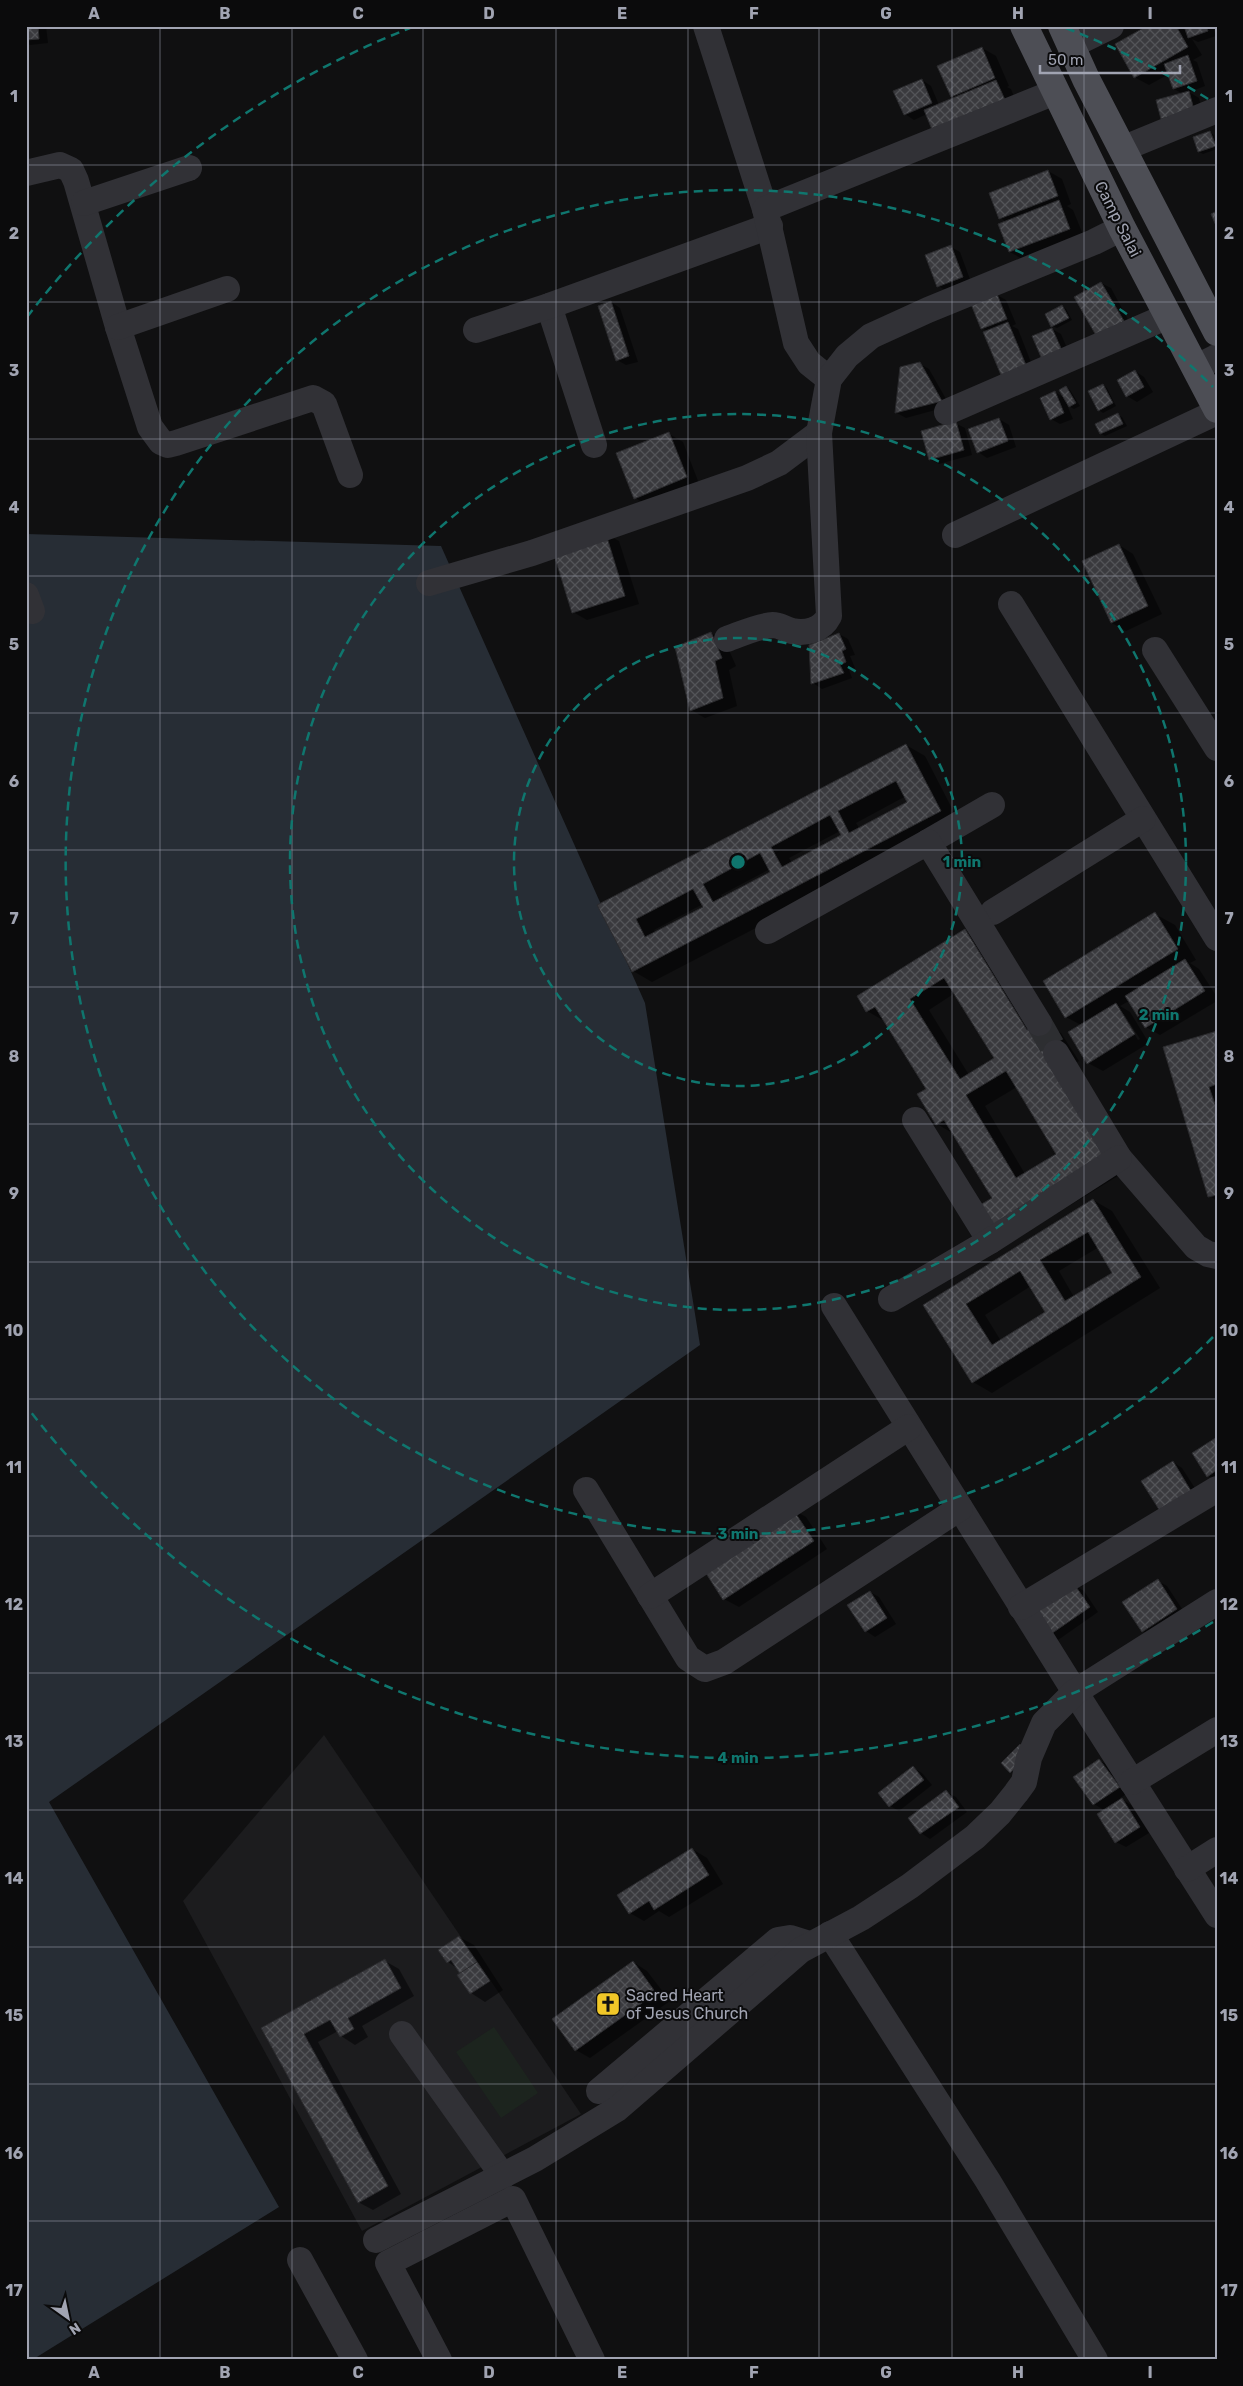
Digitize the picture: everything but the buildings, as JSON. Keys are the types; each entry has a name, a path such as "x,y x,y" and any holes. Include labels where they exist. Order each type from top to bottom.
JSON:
{"main road":[{"name":"Camp Salai","path":"1024,26 1122,228 1168,316 1206,363 1217,410"},
{"path":"1067,36 1122,149 1217,332"}],"street":[{"path":"706,26 768,218 796,343 808,363 829,379"},
{"path":"1067,36 1111,26"},
{"path":"476,330 549,306 768,218 1055,92"},
{"path":"1122,149 1217,110"},
{"path":"26,173 60,164 71,170 84,204 118,327 150,427 161,442 168,445 176,443 313,398 324,404 350,475"},
{"path":"84,204 189,168"},
{"path":"727,639 772,625 794,632 809,631 819,628 826,623 829,616 819,433 829,379 848,356 871,336 928,310 1094,242 1122,228"},
{"path":"118,327 227,289"},
{"path":"549,306 594,445"},
{"path":"947,412 1168,316"},
{"path":"955,535 1217,410"},
{"path":"429,583 532,553 747,478 779,463 819,433"},
{"path":"1011,604 1217,938"},
{"path":"1155,650 1217,748"},
{"path":"768,930 992,805"},
{"path":"993,912 1142,819"},
{"path":"928,842 1039,1023"},
{"path":"1056,1053 1119,1158 1196,1247 1208,1254 1217,1256"},
{"path":"915,1120 990,1240"},
{"path":"891,1300 1119,1158"},
{"path":"834,1306 1217,1915"},
{"path":"650,1596 909,1426"},
{"path":"1021,1606 1217,1489"},
{"path":"586,1490 688,1658 705,1668 724,1662 960,1508"},
{"path":"439,2360 388,2262 617,2109 819,1939 861,1918 917,1881 975,1837 1000,1814 1024,1782 1029,1758 1044,1723 1075,1692 1217,1602"},
{"path":"1132,1782 1217,1730"},
{"path":"1187,1868 1217,1850"},
{"path":"600,2091 778,1940 790,1938 819,1939"},
{"path":"819,1939 988,2181 1095,2360"},
{"path":"402,2034 499,2187 513,2199 592,2360"},
{"path":"376,2240 499,2187"},
{"path":"300,2260 355,2360"}],"shaded area":[{"path":"26,534 441,546 645,1003 700,1345 49,1802 279,2207 32,2360 26,2360"},
{"path":"324,1735 581,2114 362,2231 183,1901"},
{"path":"494,2027 538,2093 501,2118 456,2052"}],"tunnel":[{"path":"1039,1023 1056,1053"}],"place":[{"name":"Sacred Heart of Jesus Church","path":"608,2004"}]}
